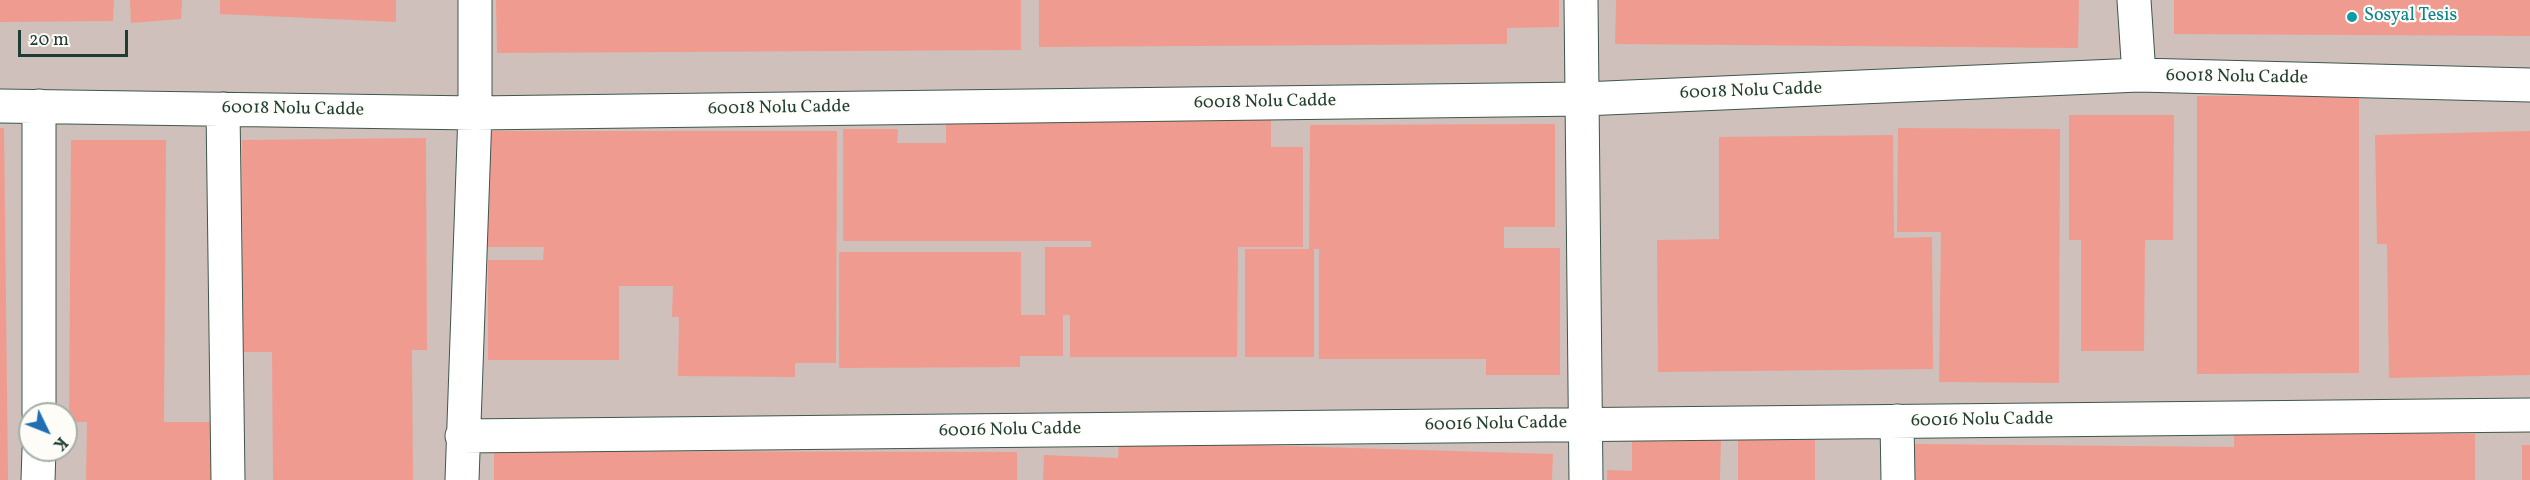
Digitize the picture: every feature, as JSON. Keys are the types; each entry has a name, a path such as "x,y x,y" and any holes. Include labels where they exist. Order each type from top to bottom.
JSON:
{"street":[{"path":"462,480 476,113 475,0"},
{"path":"1581,0 1586,480"},
{"path":"2134,0 2139,75"},
{"name":"60018 Nolu Cadde","path":"0,106 476,113 1583,99 2139,75 2530,85"},
{"path":"39,106 39,402"},
{"path":"223,109 228,480"},
{"name":"60016 Nolu Cadde","path":"462,436 2530,415"},
{"path":"1896,421 1898,480"},
{"path":"39,462 39,480"}],"shaded area":[{"path":"0,0 2530,0 2530,480 0,480"}],"building":[{"path":"0,0 114,0 113,21 0,22"},
{"path":"130,0 182,0 181,19 131,23"},
{"path":"220,0 396,0 396,22 220,14"},
{"path":"496,0 1021,0 1021,50 497,53"},
{"path":"1039,0 1559,0 1559,27 1507,28 1507,44 1039,47"},
{"path":"1616,0 2079,0 2078,48 1615,44"},
{"name":"Sosyal Tesis","path":"2174,0 2530,0 2530,36 2174,34"},
{"path":"2359,95 2359,373 2197,374 2197,96"},
{"path":"2069,115 2174,115 2173,240 2145,240 2144,351 2081,351 2081,240 2069,240"},
{"path":"1271,119 1271,147 1303,147 1303,247 1238,247 1237,357 1070,357 1070,315 1063,315 1063,356 1020,356 1020,367 839,368 839,252 1021,252 1021,315 1045,315 1045,247 1091,247 1091,241 843,241 843,129 898,129 897,143 946,143 946,120"},
{"path":"1555,124 1555,227 1504,227 1504,248 1560,248 1560,375 1486,375 1486,359 1319,359 1319,249 1314,249 1314,357 1245,357 1245,249 1309,249 1310,125"},
{"path":"0,128 4,128 8,480 0,480"},
{"path":"1898,128 2060,129 2059,383 1939,382 1941,232 1897,232"},
{"path":"488,131 837,131 836,363 795,363 795,377 678,376 679,317 672,317 673,286 619,286 619,360 488,360 488,260 543,260 544,247 488,247"},
{"path":"2530,131 2530,375 2389,378 2387,244 2377,244 2375,135"},
{"path":"1893,135 1894,238 1932,237 1933,369 1658,372 1657,240 1719,239 1719,137"},
{"path":"426,138 427,350 412,350 413,480 273,480 272,352 243,352 242,140"},
{"path":"71,140 166,140 164,422 216,422 216,480 86,480 87,422 78,422 78,402 69,402"},
{"path":"2234,432 2475,434 2475,480 1913,480 1913,444 2234,447"},
{"path":"1815,435 1815,480 1738,480 1738,436"},
{"path":"1632,437 1721,438 1720,480 1607,480 1607,470 1632,471"},
{"path":"1119,441 1553,454 1552,480 1043,480 1044,455 1118,458"},
{"path":"2522,445 2530,445 2530,480 2522,480"},
{"path":"494,451 1017,452 1017,480 494,480"}],"place":[{"name":"Sosyal Tesis","path":"2352,17"}]}
